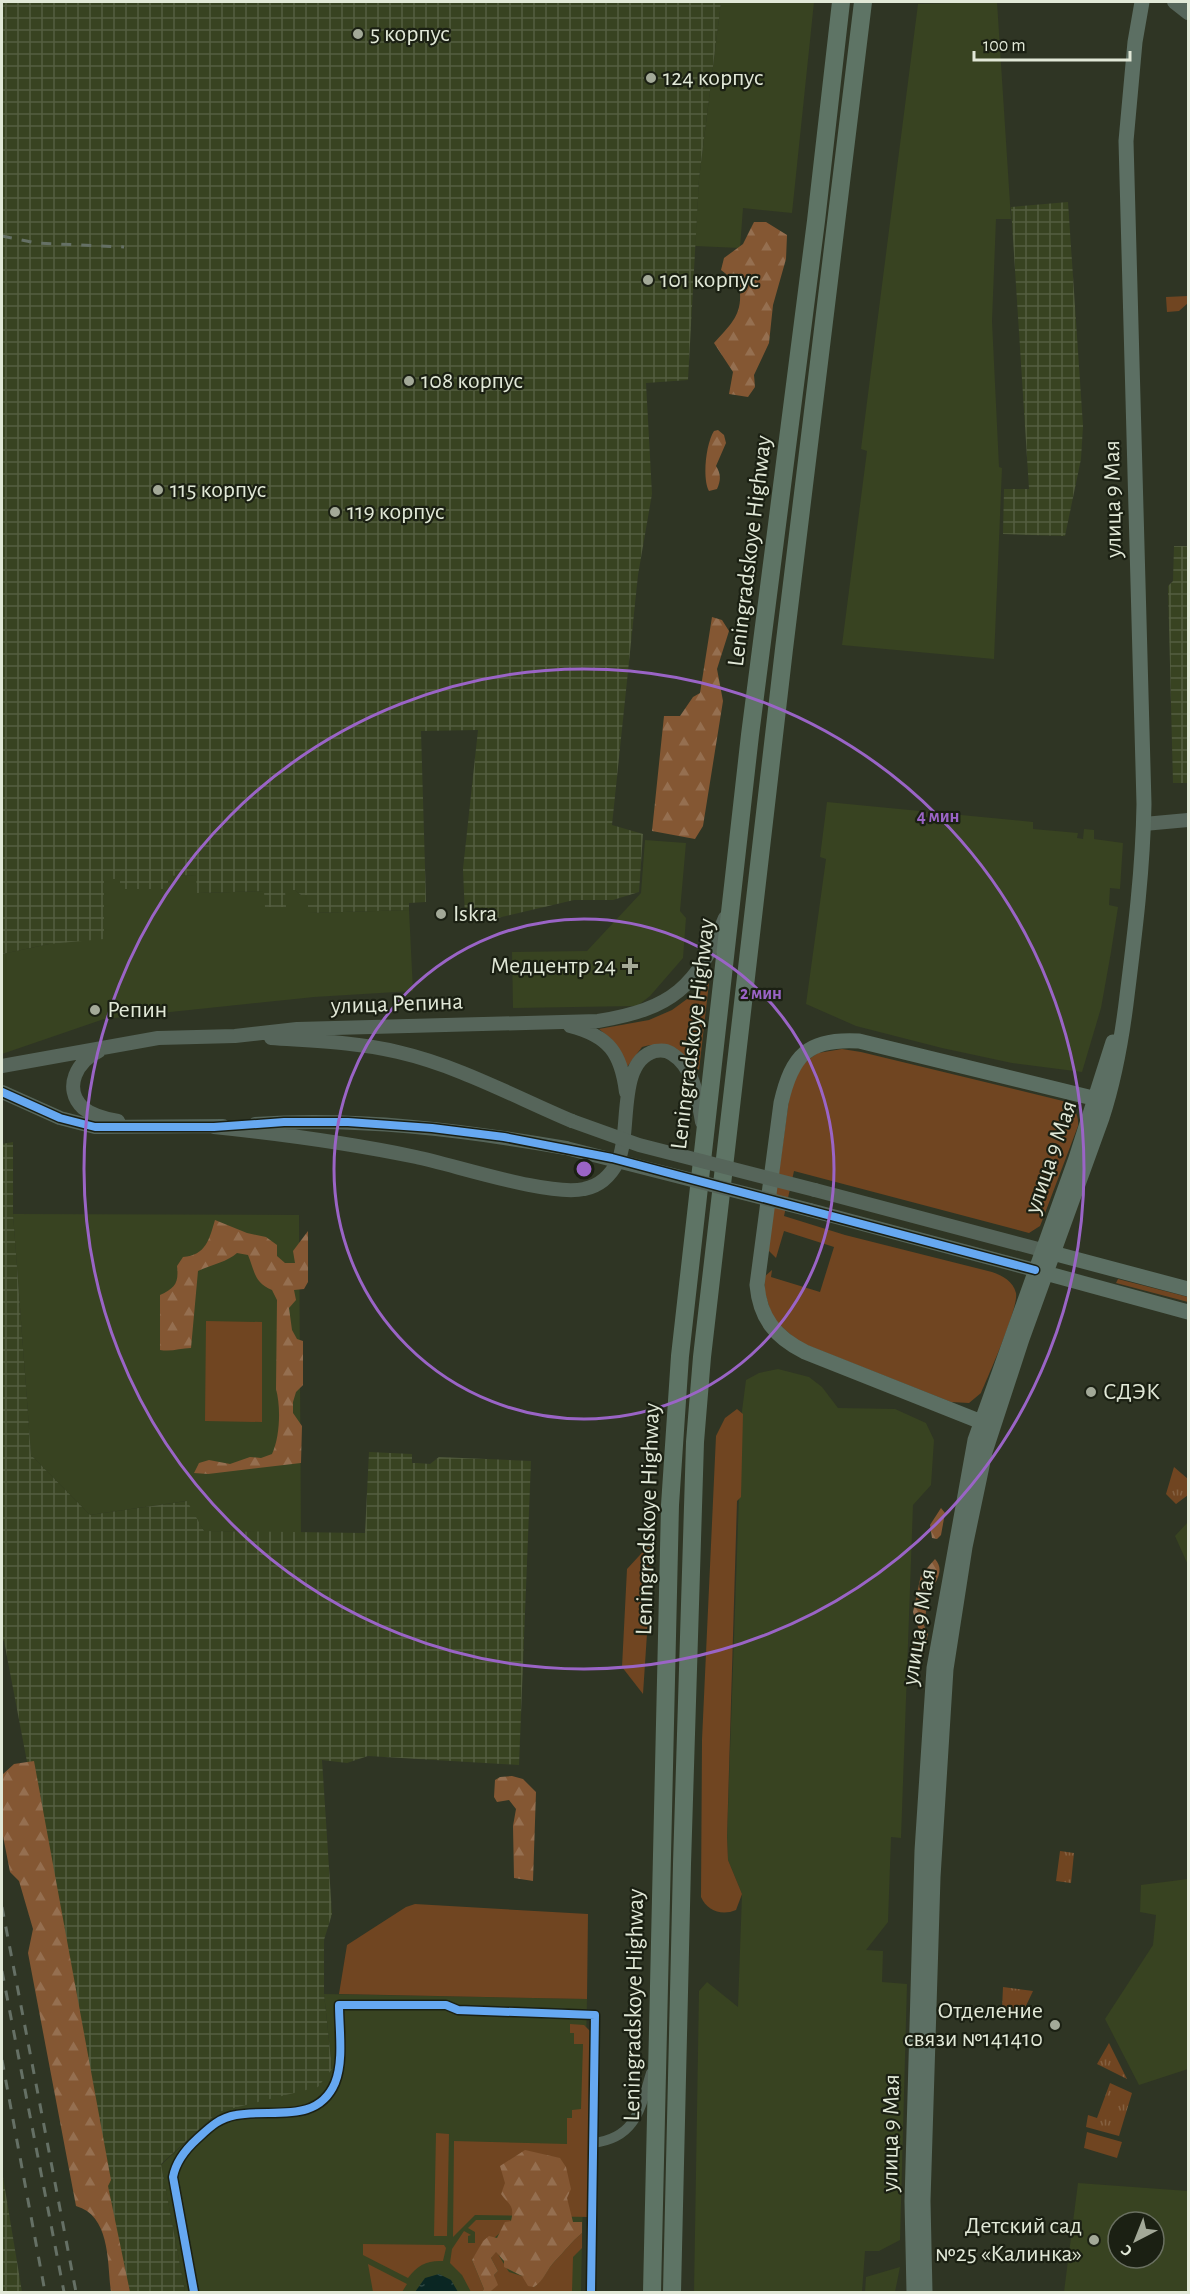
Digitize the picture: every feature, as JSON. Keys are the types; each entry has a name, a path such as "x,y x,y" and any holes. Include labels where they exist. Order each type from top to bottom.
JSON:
{"highway":[{"name":"Leningradskoye Highway","path":"652,2292 670,1505 680,1356 750,735 842,2"},
{"name":"Leningradskoye Highway","path":"672,2292 682,1852 695,1442 700,1379 782,660 862,2"}],"main road":[{"name":"улица 9 Мая","path":"914,2292 913,2157 928,1731 934,1668 970,1463 987,1425 1122,1039 1138,907 1144,824 1126,141 1133,52 1142,2"},
{"path":"987,1425 805,1352 781,1338 764,1316 759,1303 757,1285 781,1103 787,1078 806,1050 838,1040 859,1041 1102,1100"},
{"path":"1048,1252 1188,1289"},
{"path":"1040,1272 1188,1312"},
{"name":"улица 9 Мая","path":"926,2292 923,2201 940,1742 946,1669 987,1425"}],"street":[{"path":"1174,2 1188,13"},
{"path":"1144,824 1188,820"},
{"name":"улица Репина","path":"2,1066 158,1038 236,1035 297,1029 598,1021 636,1015 670,999 702,965 715,942 733,896"},
{"path":"554,1022 593,1033 610,1046 621,1065 627,1097"},
{"path":"236,1035 364,1045 401,1052 465,1075 572,1121 639,1145 1048,1252"},
{"path":"115,1044 87,1057 80,1063 74,1083 78,1101 83,1108 104,1118 155,1128"},
{"path":"214,1127 294,1135 416,1157 568,1191 595,1186 616,1164 624,1143 627,1097 634,1072 644,1056 667,1050 682,1063 690,1077 698,1099 705,1140"},
{"path":"2,1092 60,1118 95,1127 214,1127 284,1122 348,1122 432,1128 566,1148 1040,1272"},
{"path":"194,2292 173,2189 175,2168 193,2143 215,2122 236,2115 304,2113 321,2103 331,2090 337,2075 339,2005 446,2005 458,2010 595,2015 591,2292"},
{"path":"593,2143 615,2139 631,2126 639,2111 657,2056"}],"shaded area":[{"path":"2,2 721,2 699,179 688,380 646,383 652,494 638,575 612,825 643,834 639,892 613,900 574,900 493,919 465,917 463,869 478,730 421,731 426,902 409,903 409,910 308,913 308,895 301,895 295,890 285,890 286,907 265,907 264,891 197,893 196,875 168,876 168,889 120,889 120,879 104,879 104,939 49,944 2,954"},
{"path":"721,2 814,2 792,213 743,208 740,248 695,246 699,179"},
{"path":"997,2 1011,219 996,219 992,321 999,467 1002,468 994,659 842,645 867,451 861,449 918,4"},
{"path":"1068,202 1083,426 1081,459 1065,536 1003,534 1004,489 1029,489 1011,207"},
{"path":"1174,546 1188,546 1188,783 1173,783 1168,586 1173,581"},
{"path":"827,802 1033,822 1033,829 1078,833 1077,838 1083,839 1084,829 1094,830 1094,839 1123,843 1120,889 1110,888 1109,905 1118,907 1101,1008 1082,1072 1012,1063 942,1048 856,1026 806,1004 826,859 820,857"},
{"path":"645,840 686,843 680,911 686,918 683,958 650,996 637,1006 513,1008 512,952 587,951 641,893"},
{"path":"197,875 198,893 265,891 265,907 285,890 295,890 301,895 308,895 309,913 409,910 413,991 314,997 104,1019 2,1054 2,954 49,944 103,879 120,879 120,889 167,889 168,876"},
{"path":"13,1142 13,1214 31,1455 90,1515 187,1501 204,1531 365,1533 369,1452 412,1454 412,1463 430,1464 439,1457 531,1461 519,1765 368,1756 347,1763 322,1760 332,1914 324,1940 324,1994 332,2069 318,2087 218,2112 161,2164 185,2292 128,2292 2,1640 2,1144"},
{"path":"13,1214 299,1215 301,1533 204,1531 186,1501 90,1515 31,1455"},
{"path":"778,1369 809,1377 822,1387 838,1408 895,1409 926,1423 934,1440 931,1485 913,1505 901,1838 891,1837 888,1922 866,1950 883,1951 882,1982 907,1984 900,2240 879,2251 865,2251 862,2292 694,2292 699,1991 707,1982 738,2007 742,1894 728,1860 727,1837 742,1411 746,1380 759,1373"},
{"path":"1188,1522 1188,1565 1175,1536"},
{"path":"1188,1879 1188,2069 1139,2085 1105,2019 1153,1945 1156,1915 1140,1912 1141,1885"},
{"path":"324,1994 587,1999 581,2292 185,2292 161,2165 218,2112 260,2101 332,2069"},
{"path":"2,2171 22,2292 2,2292"},
{"name":"Детский сад №25 «Калинка»","path":"1078,2183 1188,2191 1188,2292 1064,2292"},
{"path":"900,2267 895,2292 865,2292 866,2277"}],"green space":[{"path":"754,222 766,222 787,235 786,259 773,305 769,343 754,375 755,387 748,397 729,394 733,372 714,343 735,317 740,303 739,284 721,270 724,258 743,244"},
{"path":"1188,296 1188,303 1179,311 1167,312 1166,297"},
{"path":"718,430 724,435 726,443 716,466 720,474 717,489 709,491 705,470 707,452 714,431"},
{"path":"712,617 722,620 729,631 717,669 723,701 703,826 695,839 652,831 664,716 680,716 693,697 700,693"},
{"path":"709,983 699,1070 674,1050 660,1045 642,1047 627,1067 610,1038 599,1029 649,1020 672,1010"},
{"path":"842,1049 1063,1101 1070,1105 1077,1114 1078,1126 1040,1226 1029,1233 794,1171 784,1216 845,1235 992,1272 1004,1277 1013,1285 1016,1301 1008,1327 981,1393 969,1403 951,1402 799,1342 773,1319 765,1293 764,1277 772,1270 771,1277 820,1292 834,1247 784,1231 776,1258 768,1250 790,1092 801,1067 809,1059 818,1053"},
{"path":"215,1220 247,1233 266,1237 277,1245 277,1256 285,1263 295,1263 293,1251 308,1231 308,1282 304,1289 294,1290 296,1300 289,1308 292,1330 297,1339 303,1341 303,1385 296,1392 293,1402 293,1413 302,1426 301,1463 208,1474 194,1473 199,1463 209,1460 230,1464 250,1457 261,1458 272,1454 279,1422 276,1389 277,1300 272,1290 258,1280 248,1255 237,1253 225,1261 198,1271 191,1348 160,1350 160,1295 175,1284 177,1266 183,1257 191,1256 202,1250 211,1234"},
{"path":"1118,1279 1188,1297 1188,1302 1116,1283"},
{"path":"206,1321 262,1322 262,1422 205,1421"},
{"path":"737,1409 743,1414 741,1497 737,1501 727,1837 728,1860 742,1894 736,1910 720,1912 707,1906 701,1897 702,1740 716,1436 725,1418"},
{"path":"1174,1467 1188,1479 1188,1495 1176,1504 1166,1494"},
{"path":"941,1508 945,1513 941,1535 937,1539 932,1538 930,1525"},
{"path":"653,1543 643,1694 622,1667 627,1569"},
{"path":"935,1559 939,1572 929,1597 923,1623 928,1634 923,1656 912,1677 908,1676 913,1662 910,1655 919,1630 913,1612 921,1575"},
{"path":"34,1761 111,2180 108,2186 130,2292 111,2292 105,2242 101,2230 96,2220 87,2211 76,2206 28,1953 33,1929 19,1881 10,1872 2,1831 2,1775 14,1764"},
{"path":"512,1776 523,1779 536,1792 533,1881 514,1878 513,1826 516,1809 509,1800 497,1802 494,1797 495,1780"},
{"path":"1060,1851 1074,1853 1071,1883 1056,1881"},
{"path":"415,1904 588,1914 587,1999 339,1994 347,1945 406,1907"},
{"path":"1003,1987 1033,1991 1023,2012 1002,2009"},
{"path":"570,2024 584,2025 590,2031 588,2217 475,2215 453,2237 454,2141 567,2144 567,2118 572,2118 572,2110 581,2109 583,2044 574,2044 574,2033 570,2033"},
{"path":"1109,2043 1127,2079 1097,2064"},
{"path":"1110,2083 1132,2093 1119,2136 1086,2127 1088,2115 1097,2118"},
{"path":"1087,2132 1122,2142 1117,2158 1084,2148"},
{"path":"436,2133 449,2134 447,2236 434,2236"},
{"path":"525,2150 560,2158 566,2167 571,2189 567,2198 573,2222 582,2222 582,2233 534,2287 528,2286 522,2276 504,2267 504,2261 496,2252 491,2258 498,2271 494,2275 498,2285 490,2292 482,2292 484,2289 472,2260 483,2241 489,2236 497,2238 505,2222 511,2221 512,2216 511,2206 501,2194 505,2183 500,2166"},
{"path":"476,2220 511,2220 472,2260 484,2289 482,2292 471,2292 462,2275 450,2263 452,2249 464,2231 471,2235 468,2236 468,2243 475,2243 475,2232 468,2228"},
{"path":"582,2233 582,2248 573,2257 572,2292 490,2292 497,2285 494,2275 498,2271 491,2258 496,2251 509,2272 522,2276 534,2287 552,2264"},
{"path":"363,2244 444,2245 446,2248 443,2261 423,2264 408,2278 363,2255"},
{"path":"368,2264 407,2284 402,2292 373,2292"}],"water":[{"path":"439,2274 451,2280 458,2292 415,2292 425,2278"}],"railway":[{"path":"2,236 36,243 124,247"},
{"path":"2,1907 76,2292"},
{"path":"2,1971 64,2292"},
{"path":"2,2060 45,2292"}],"cycle path":[{"path":"2,1092 60,1118 95,1127 214,1127 284,1122 348,1122 432,1128 504,1137 612,1158 1035,1270"},
{"path":"194,2292 173,2177 179,2161 197,2139 225,2118 250,2113 305,2110 317,2105 327,2096 338,2074 339,2005 446,2005 458,2010 595,2015 591,2292"}],"place":[{"name":"5 корпус","path":"358,34"},
{"name":"124 корпус","path":"651,78"},
{"name":"101 корпус","path":"648,280"},
{"name":"108 корпус","path":"409,381"},
{"name":"115 корпус","path":"158,490"},
{"name":"119 корпус","path":"335,512"},
{"name":"Iskra","path":"441,914"},
{"name":"Медцентр 24","path":"630,966"},
{"name":"Репин","path":"95,1010"},
{"name":"СДЭК","path":"1091,1392"},
{"name":"Отделение связи №141410","path":"1055,2025"},
{"name":"Детский сад №25 «Калинка»","path":"1094,2240"}]}
